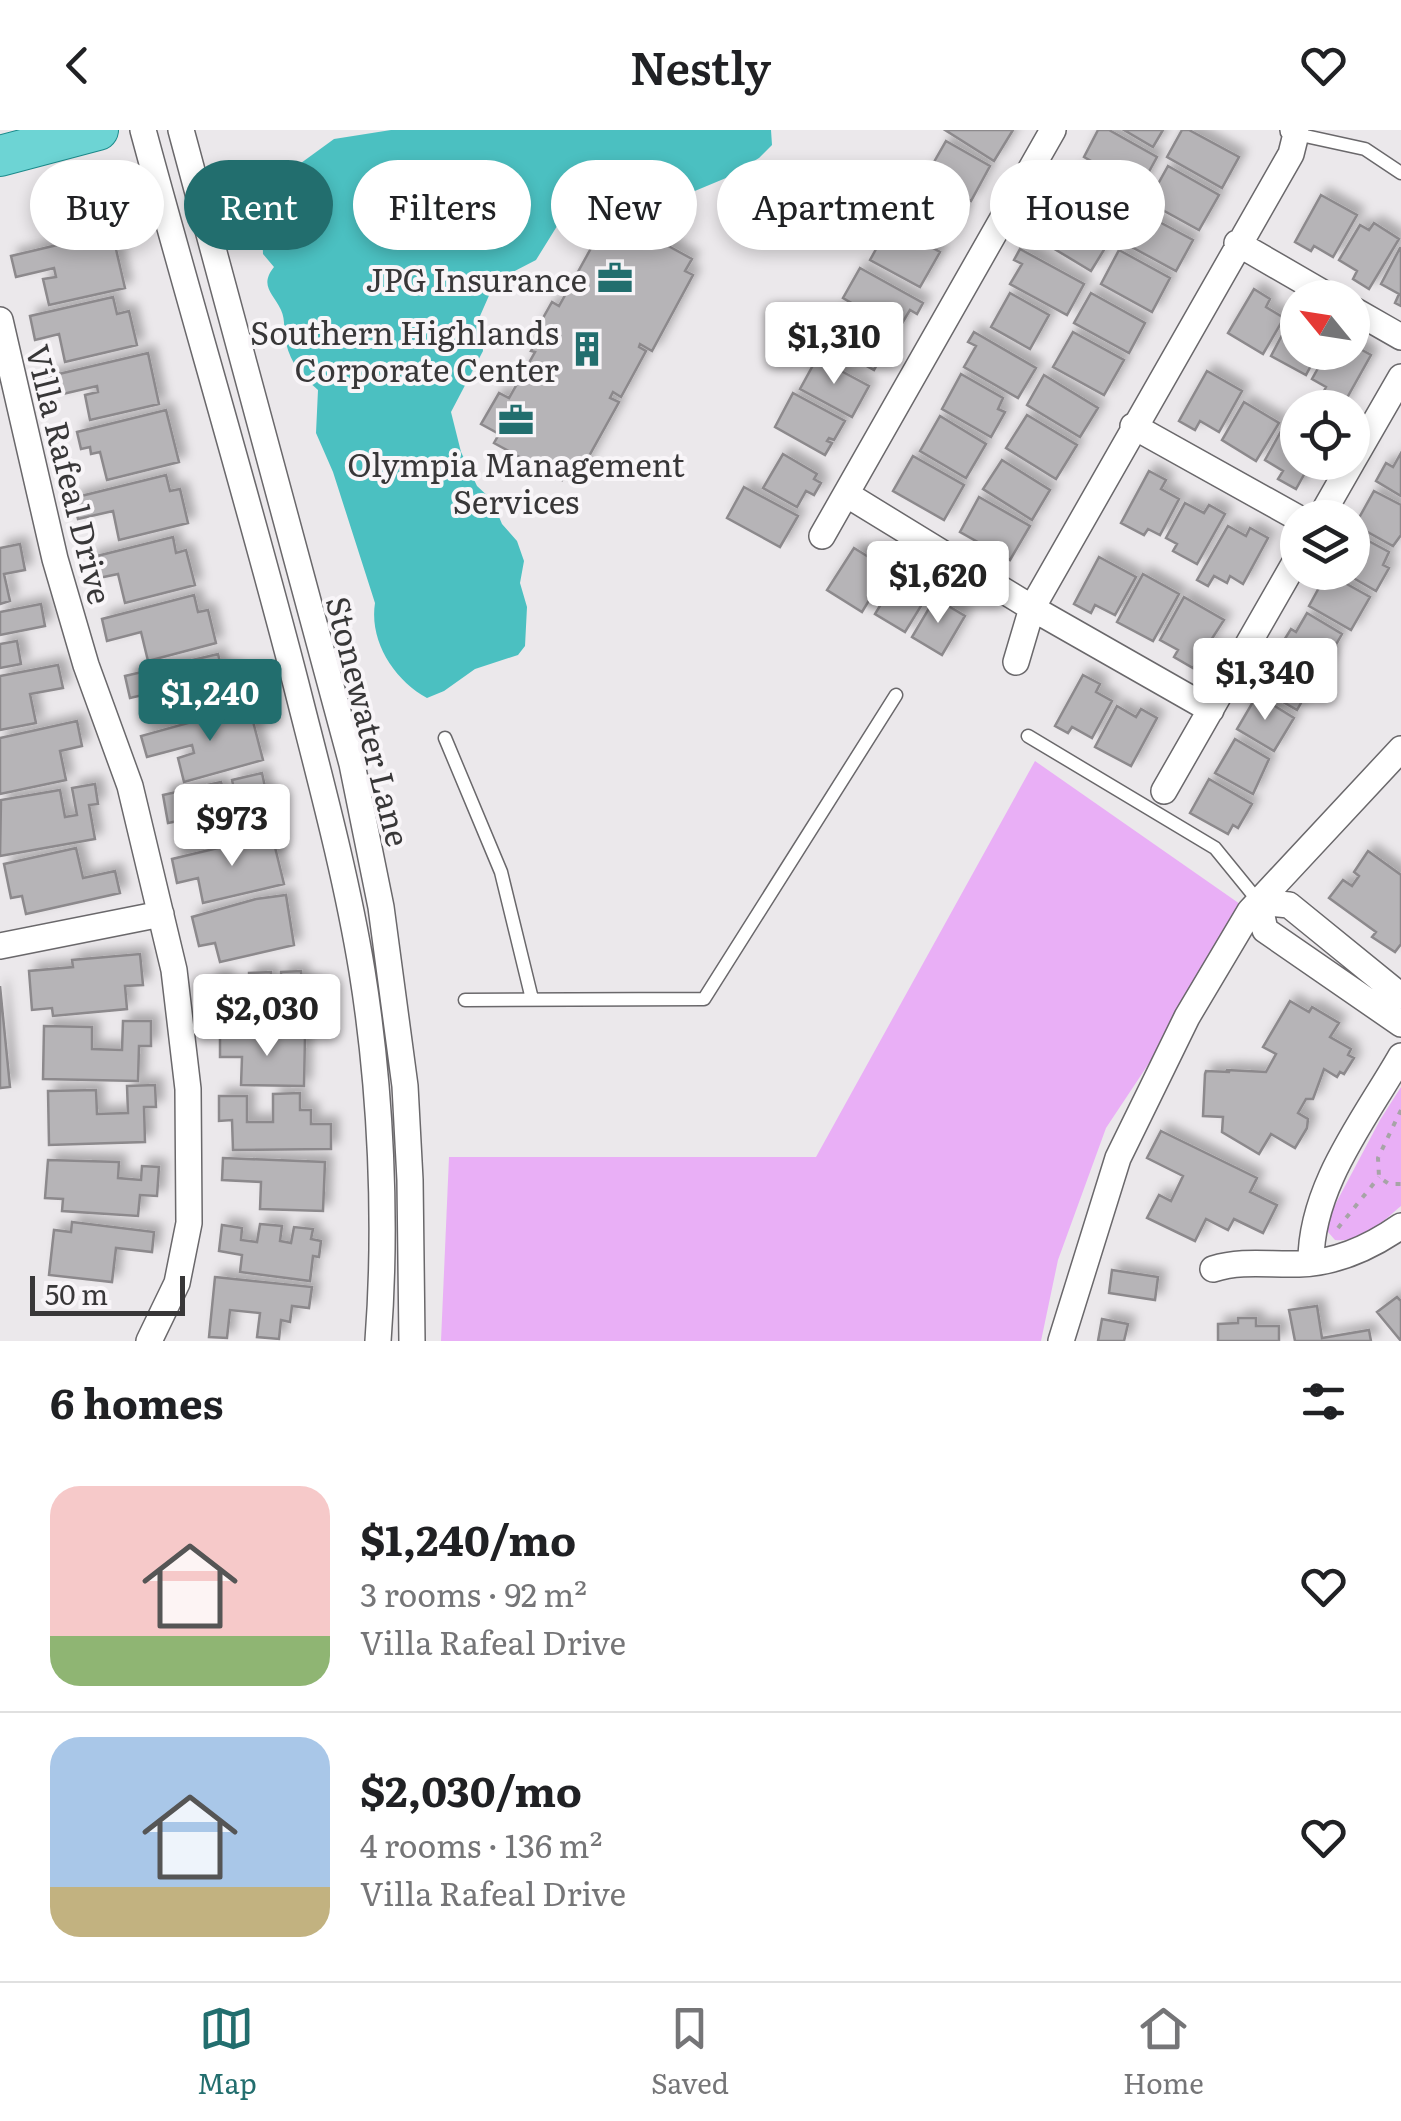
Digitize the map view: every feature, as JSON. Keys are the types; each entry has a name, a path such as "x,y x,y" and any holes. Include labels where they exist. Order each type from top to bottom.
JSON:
{"main road":[{"path":"0,156 98,130"}],"street":[{"name":"Stonewater Lane","path":"143,130 272,589 344,874 368,1012 376,1108 380,1222 378,1341"},
{"name":"Stonewater Lane","path":"181,130 352,764 381,907 402,1050 410,1180 412,1341"},
{"path":"822,536 1052,130"},
{"path":"1016,662 1032,608 1291,154 1294,132"},
{"path":"1237,243 1301,280"},
{"path":"1370,319 1401,336"},
{"name":"Villa Rafeal Drive","path":"0,320 8,391 86,665 130,786 174,970 188,1088 191,1179 185,1254 177,1284 149,1341"},
{"path":"1370,431 1401,377"},
{"path":"1133,426 1280,508"},
{"path":"846,494 1032,608 1210,710"},
{"path":"1164,791 1280,589"},
{"path":"1061,1341 1105,1194 1134,1122 1186,1016 1259,902 1401,749"},
{"path":"1259,902 1289,904 1401,996"},
{"path":"1259,902 1266,930 1401,1024"},
{"path":"0,946 160,914"},
{"path":"1343,986 1360,963"},
{"path":"1311,1263 1310,1234 1320,1205 1401,1056"},
{"path":"1213,1269 1249,1261 1311,1263 1338,1258 1401,1226"}],"lane":[{"path":"1294,132 1365,149 1401,173"},
{"path":"465,1000 704,999 896,694"},
{"path":"1028,736 1216,848 1259,902"},
{"path":"445,738 501,872 532,999"},
{"path":"318,773 352,764"}],"path":[{"path":"1311,1263 1379,1177 1378,1158 1401,1110"},
{"path":"1379,1177 1390,1184 1401,1184"}],"shaded area":[{"path":"1035,761 1250,911 1106,1128 1058,1260 1041,1341 441,1341 449,1157 816,1157"},
{"path":"1401,1087 1401,1206 1363,1235 1335,1240 1328,1232 1327,1220"}],"water":[{"path":"391,130 771,130 772,145 759,158 717,160 717,182 697,190 697,160 551,160 551,236 536,260 503,277 491,291 480,316 483,351 451,412 461,452 477,486 492,500 502,524 517,541 524,561 520,583 527,607 525,646 518,655 475,669 427,698 394,670 380,645 375,603 333,472 316,433 318,390 291,357 283,314 268,284 274,267 263,254 263,250 333,250 333,160 305,160 334,139"}],"building":[{"path":"945,130 1013,130 992,160"},
{"path":"1098,130 1109,130 1157,157 1089,160 1084,157"},
{"path":"1124,130 1163,130 1153,147"},
{"path":"1182,130 1239,157 1222,188 1167,157"},
{"path":"946,141 990,166 971,201 970,160 935,160"},
{"path":"1168,166 1219,195 1199,230 1165,211"},
{"path":"1321,195 1357,215 1333,257 1314,246 1311,251 1295,242"},
{"path":"1374,223 1399,239 1370,287 1370,280 1353,279 1357,271 1339,260 1360,225 1369,230"},
{"path":"1165,225 1193,240 1176,271 1137,250 1165,250"},
{"path":"1400,248 1401,306 1395,303 1399,294 1381,284"},
{"path":"36,250 116,250 125,288 49,305 43,279 56,277 54,268 16,277 11,256"},
{"name":"Southern Highlands Corporate Center","path":"590,250 676,250 692,259 685,271 693,275 652,351 640,344 646,351 621,397 613,392 610,398 619,402 579,474 568,468 562,480 494,443 499,434 481,424 499,393 509,398 535,352 531,351 535,344 530,341 552,302 559,306"},
{"path":"876,250 940,252 920,287 870,260"},
{"path":"1022,250 1084,284 1067,315 1010,284 1022,264 1014,260"},
{"path":"1056,250 1104,250 1091,271"},
{"path":"1119,250 1170,278 1152,312 1101,284"},
{"path":"860,268 923,303 917,314 910,310 898,330 843,298"},
{"path":"1254,289 1270,299 1266,307 1280,316 1280,325 1263,354 1228,333"},
{"path":"1010,293 1049,315 1030,349 991,327"},
{"path":"1091,293 1145,323 1129,353 1074,323"},
{"path":"113,297 117,314 129,311 137,345 65,362 59,334 35,340 30,316"},
{"path":"842,308 893,336 874,370 823,342"},
{"path":"974,332 1036,368 1018,398 964,367 976,346 968,342"},
{"path":"1073,332 1124,360 1104,395 1053,367"},
{"path":"1280,339 1280,361 1271,356"},
{"path":"148,353 159,404 90,420 85,395 98,392 97,386 50,397 46,377"},
{"path":"817,358 869,386 852,417 800,389"},
{"path":"1317,370 1363,370 1351,390 1324,390 1326,387 1312,379"},
{"path":"1207,371 1242,391 1219,432 1200,421 1195,430 1179,421"},
{"path":"961,374 1003,398 998,409 1005,412 991,437 942,409"},
{"path":"1044,375 1098,408 1080,437 1027,405"},
{"path":"793,393 845,421 834,440 827,441 832,443 825,455 775,427"},
{"path":"1244,402 1279,423 1256,461 1222,440"},
{"path":"166,410 179,462 107,480 100,452 91,454 90,447 81,449 77,432"},
{"path":"1027,415 1077,445 1056,479 1006,448"},
{"path":"940,416 986,444 966,478 920,451"},
{"path":"1280,433 1280,469 1265,460"},
{"path":"1401,453 1401,496 1376,481 1386,463 1393,467"},
{"path":"783,454 817,474 814,479 821,483 814,495 806,491 797,507 763,488"},
{"path":"913,456 964,485 944,520 893,491"},
{"path":"1002,460 1050,490 1032,520 983,489"},
{"path":"1149,471 1166,480 1161,489 1179,499 1160,535 1148,529 1144,535 1121,523"},
{"path":"166,475 170,491 180,489 188,523 119,540 113,511 78,519 73,498"},
{"path":"1280,476 1280,480 1301,480 1296,489 1278,479"},
{"path":"744,487 798,516 780,547 727,518"},
{"path":"1374,491 1401,505 1401,535 1393,546 1370,533 1369,500"},
{"path":"979,497 1030,526 1010,560 960,532"},
{"path":"1185,503 1204,513 1209,505 1225,514 1197,564 1173,551 1177,544 1166,538"},
{"path":"1228,526 1246,536 1250,528 1268,538 1243,584 1230,576 1227,583 1214,576 1208,586 1197,580"},
{"path":"173,537 176,553 186,550 195,585 125,603 118,574 94,579 89,558"},
{"path":"1370,542 1389,552 1383,565 1389,568 1376,591 1370,588"},
{"path":"20,544 25,570 4,574 10,601 0,604 0,548"},
{"path":"854,548 888,569 862,612 827,590"},
{"path":"1099,557 1136,577 1115,615 1095,605 1091,613 1074,604"},
{"path":"899,574 929,593 905,632 875,614"},
{"path":"1143,574 1179,594 1153,641 1117,622"},
{"path":"1318,590 1357,590 1370,597 1351,630 1309,606"},
{"path":"194,595 198,612 208,610 216,643 148,661 141,632 107,641 102,619"},
{"path":"1184,597 1224,620 1193,668 1174,657 1178,650 1160,640"},
{"path":"935,598 965,616 942,655 912,637"},
{"path":"41,604 45,626 0,635 0,612"},
{"path":"1307,613 1342,634 1322,669 1281,645 1291,629 1296,632"},
{"path":"17,641 21,664 0,668 0,644"},
{"path":"1275,651 1317,675 1297,710 1266,692 1273,675 1264,670"},
{"path":"218,654 222,670 232,667 240,702 171,718 164,690 130,698 125,676"},
{"path":"58,665 63,688 30,694 36,723 0,730 0,676"},
{"path":"1083,675 1100,684 1096,692 1112,701 1092,738 1072,727 1068,733 1055,726"},
{"path":"1257,695 1294,718 1274,751 1237,729"},
{"path":"249,706 263,760 184,782 178,758 194,753 192,745 147,757 141,736"},
{"path":"1117,706 1136,717 1141,709 1157,718 1131,766 1095,747"},
{"path":"77,721 82,746 60,751 66,780 0,794 0,738"},
{"path":"1235,739 1269,759 1253,794 1215,773"},
{"path":"262,773 268,801 259,803 264,825 187,842 183,820 168,823 163,795 221,782 225,796 235,794 232,780"},
{"path":"1209,779 1252,804 1238,828 1233,825 1228,834 1190,813"},
{"path":"95,784 98,804 89,805 95,839 0,856 1,800 60,790 65,817 77,815 72,788"},
{"path":"272,835 284,884 203,903 198,878 177,883 172,859"},
{"path":"76,848 83,878 115,871 120,893 26,914 22,896 11,898 4,864"},
{"path":"1368,851 1401,875 1401,944 1395,952 1372,937 1376,932 1329,898 1343,880 1352,886 1359,876 1354,872"},
{"path":"286,895 294,945 220,962 215,943 199,946 192,917"},
{"path":"140,954 143,985 125,986 127,1009 53,1016 52,1008 32,1010 29,971 73,967 72,960"},
{"path":"301,971 302,983 312,983 313,1010 304,1010 305,1023 233,1026 233,1007 211,1008 210,978 226,977 226,990 249,989 249,973 271,972 272,988 281,987 281,972"},
{"path":"0,986 10,1087 0,1088"},
{"path":"1290,1001 1309,1012 1312,1007 1339,1023 1330,1037 1351,1049 1348,1055 1354,1058 1344,1074 1340,1072 1337,1077 1324,1069 1313,1099 1306,1099 1298,1113 1308,1119 1295,1148 1271,1134 1259,1154 1222,1132 1223,1117 1203,1116 1205,1074 1230,1072 1226,1070 1266,1072 1276,1054 1263,1047"},
{"path":"123,1021 151,1021 151,1046 139,1046 138,1081 43,1079 44,1026 92,1027 92,1049 122,1050"},
{"path":"220,1035 305,1037 304,1086 241,1085 242,1057 220,1057"},
{"path":"155,1085 156,1107 144,1107 145,1142 49,1145 48,1091 96,1090 97,1114 128,1113 127,1086"},
{"path":"300,1093 300,1110 311,1110 311,1124 331,1124 331,1149 233,1150 232,1120 219,1121 219,1096 247,1096 247,1122 273,1122 273,1094"},
{"path":"1161,1131 1257,1178 1250,1192 1277,1205 1263,1233 1234,1219 1228,1230 1206,1219 1195,1241 1147,1218 1159,1195 1171,1201 1183,1176 1147,1158"},
{"path":"223,1158 325,1162 323,1211 260,1209 261,1182 222,1180"},
{"path":"48,1160 119,1162 118,1178 141,1180 142,1166 159,1167 157,1196 140,1195 138,1216 62,1211 63,1199 45,1198"},
{"path":"72,1222 154,1232 152,1252 116,1248 112,1282 49,1275 54,1230 71,1232"},
{"path":"260,1224 282,1226 280,1241 291,1243 294,1227 313,1229 311,1239 321,1241 319,1257 313,1256 310,1281 240,1272 242,1255 219,1251 222,1225 242,1228 241,1240 257,1242"},
{"path":"1112,1270 1158,1277 1155,1300 1109,1293"},
{"path":"215,1277 312,1287 309,1308 292,1306 290,1322 281,1320 279,1339 257,1337 260,1313 230,1310 227,1338 209,1337"},
{"path":"1397,1297 1401,1301 1401,1341 1377,1312"},
{"path":"1317,1306 1322,1338 1369,1330 1371,1341 1295,1341 1289,1310"},
{"path":"1238,1318 1256,1318 1256,1326 1279,1326 1279,1341 1218,1341 1218,1324 1238,1323"},
{"path":"1102,1319 1128,1324 1124,1341 1098,1341"}],"place":[{"name":"JPG Insurance","path":"615,278"},
{"name":"Southern Highlands Corporate Center","path":"587,349"},
{"name":"Olympia Management Services","path":"516,420"}]}
